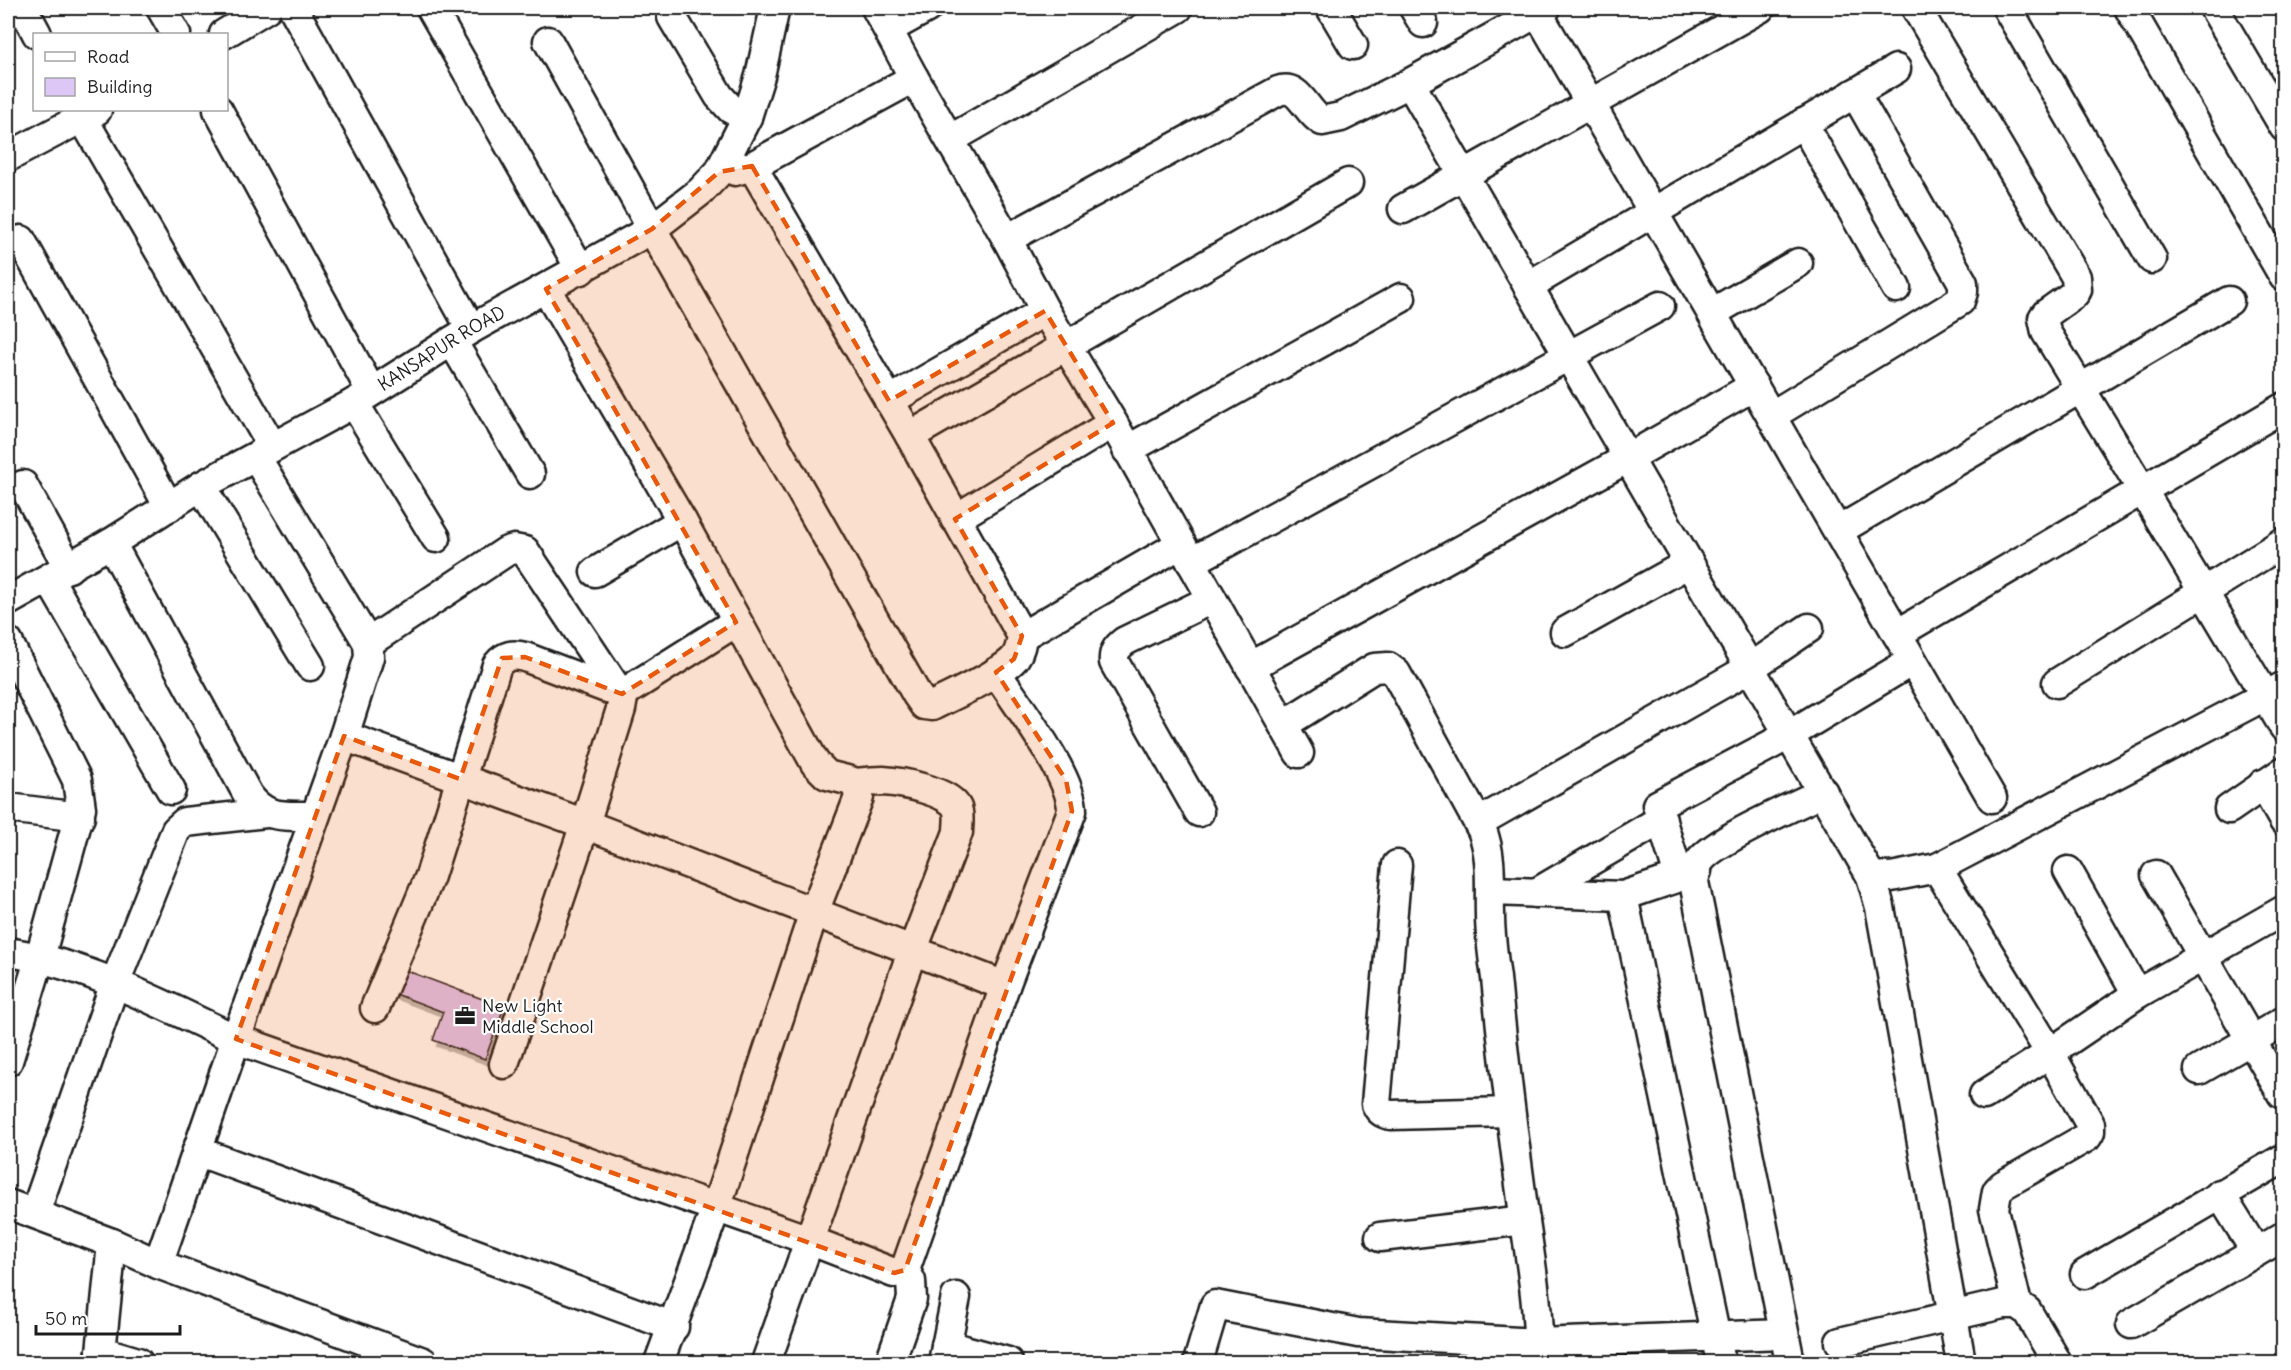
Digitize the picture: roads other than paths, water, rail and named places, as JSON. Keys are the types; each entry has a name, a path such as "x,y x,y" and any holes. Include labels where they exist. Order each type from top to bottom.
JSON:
{"street":[{"path":"161,8 175,33"},
{"path":"226,33 267,8"},
{"path":"293,8 530,474"},
{"path":"431,8 581,270"},
{"name":"KANSAPUR ROAD","path":"8,601 59,574 201,486 363,397 461,335 652,229 701,191 719,172 747,117 760,76 775,8"},
{"path":"927,8 882,18 1045,311 1113,423 1299,753"},
{"path":"951,139 1178,8"},
{"path":"1331,8 1353,45"},
{"path":"1916,8 2076,278 2077,290 2074,294 2046,314 2043,323 2046,332 2203,592 2274,692 2283,728"},
{"path":"2007,8 2152,259"},
{"path":"2129,8 2283,277"},
{"path":"2214,8 2283,126"},
{"path":"8,9 18,9 27,15 36,33"},
{"path":"1007,239 1278,91 1289,89 1296,92 1313,114 1324,122 1341,117 1410,83 1540,9 1653,212 1992,798"},
{"path":"1403,209 1591,103 1746,11"},
{"path":"672,17 719,96 731,109 747,117"},
{"path":"548,40 652,229 921,701 924,705 932,706 996,672 1014,659 1021,646 1022,636 910,436 752,166"},
{"path":"1528,286 1896,69"},
{"path":"719,172 736,171 752,166 914,78"},
{"path":"1410,83 1871,876 1882,919 1951,1317 1961,1362"},
{"path":"1771,416 1960,301 1964,292 1963,283 1855,93"},
{"path":"219,111 436,538"},
{"path":"8,157 86,112 264,452 368,643 369,657 344,736 158,1264"},
{"path":"1803,123 1896,288"},
{"path":"910,436 1348,183"},
{"path":"21,240 169,507"},
{"path":"1712,313 1798,263"},
{"path":"546,289 682,521 819,770 827,775 855,783 883,781 923,789 949,799 958,811 958,832 912,950 766,1362"},
{"path":"1127,450 1401,298"},
{"path":"1838,531 2229,302"},
{"path":"1022,636 1660,306"},
{"path":"889,401 1045,311"},
{"path":"1250,667 1754,386"},
{"path":"1897,634 2144,491 2283,407"},
{"path":"955,519 1113,423"},
{"path":"23,485 59,574 171,790"},
{"path":"201,486 310,666"},
{"path":"595,572 682,521"},
{"path":"2057,683 2283,542"},
{"path":"111,543 234,773 256,807 266,813"},
{"path":"368,643 468,575 507,551 519,548 525,550 622,694 621,709 585,824 504,1064"},
{"path":"1565,632 1689,563"},
{"path":"1199,812 1119,672 1113,657 1125,641 1212,599"},
{"path":"622,694 736,622"},
{"path":"1479,822 1750,668 1809,628"},
{"path":"8,642 77,780 81,808 40,957 8,1061"},
{"path":"375,1008 430,876 497,665 502,658 516,655 525,657 622,694"},
{"path":"1790,1362 1694,882 1688,874 1657,805 1789,735 1912,661"},
{"path":"1283,725 1374,668 1388,667 1396,673 1479,822 1488,846 1491,868 1490,916 1510,1112 1532,1267 1538,1353"},
{"path":"890,1362 912,1299 911,1281 905,1270 1005,986 1072,811 1073,803 1066,780 996,672"},
{"path":"1871,876 1892,878 1937,868 2274,692"},
{"path":"344,736 585,824 1005,986"},
{"path":"2229,809 2273,778 2283,821"},
{"path":"659,1362 674,1327 716,1208 814,912 859,797 855,783"},
{"path":"1491,891 1623,896 1688,874 1707,854 1726,841 1822,792"},
{"path":"8,808 80,817"},
{"path":"35,1213 115,983 172,836 179,825 186,822 266,813 315,816"},
{"path":"1536,893 1662,819"},
{"path":"1397,865 1376,1104 1378,1109 1391,1115 1510,1112"},
{"path":"1937,868 2050,1053 2090,1124 2087,1137 2003,1185 1997,1191 1994,1209 2018,1304"},
{"path":"2068,871 2137,994"},
{"path":"2156,875 2283,1094"},
{"path":"1623,896 1719,1350"},
{"path":"1984,1095 2137,994 2283,910"},
{"path":"8,952 40,957 115,983 236,1039 809,1240 894,1273 905,1270"},
{"path":"2199,1070 2283,1021"},
{"path":"197,1151 674,1327"},
{"path":"2085,1274 2283,1158"},
{"path":"2220,1194 2256,1252"},
{"path":"8,1204 112,1243 158,1264 423,1362"},
{"path":"1380,1237 1525,1220"},
{"path":"2131,1324 2283,1236"},
{"path":"112,1243 101,1357 138,1362"},
{"path":"956,1297 944,1354 1008,1362"},
{"path":"1840,1341 2003,1304 2018,1304 2027,1311 2056,1362"},
{"path":"1198,1362 1215,1305 1358,1333 1538,1353 1719,1350 1784,1334"}],"place":[{"name":"New Light Middle School","path":"465,1016"}]}
